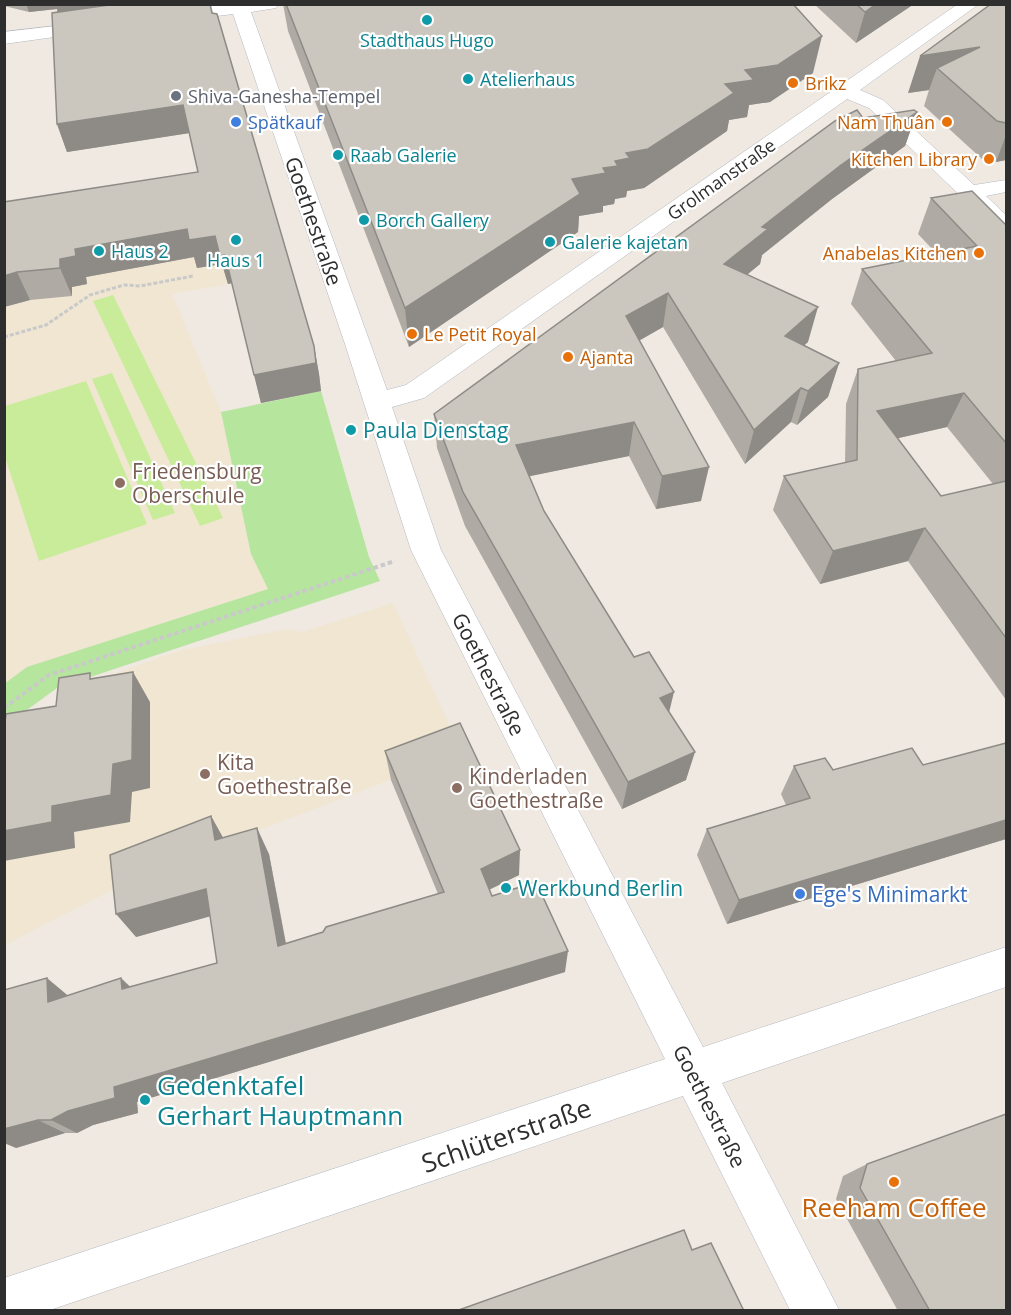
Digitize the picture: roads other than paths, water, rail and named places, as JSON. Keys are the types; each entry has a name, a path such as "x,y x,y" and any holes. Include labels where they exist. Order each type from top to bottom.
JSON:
{"street":[{"path":"154,19 240,6 270,4"},
{"name":"Grolmanstraße","path":"377,402 415,392 970,4"},
{"name":"Goethestraße","path":"240,6 426,550 815,1311"},
{"path":"4,38 118,24"},
{"path":"846,92 876,104 1006,227"},
{"path":"970,192 1006,186"},
{"name":"Schlüterstraße","path":"4,1302 568,1114 691,1070 1006,967"}],"place":[{"name":"Stadthaus Hugo","path":"427,20"},
{"name":"Atelierhaus","path":"468,79"},
{"name":"Brikz","path":"793,83"},
{"name":"Shiva-Ganesha-Tempel","path":"176,96"},
{"name":"Spätkauf","path":"236,122"},
{"name":"Nam Thuân","path":"947,122"},
{"name":"Raab Galerie","path":"338,155"},
{"name":"Kitchen Library","path":"989,159"},
{"name":"Borch Gallery","path":"364,220"},
{"name":"Haus 1","path":"236,240"},
{"name":"Galerie kajetan","path":"550,242"},
{"name":"Haus 2","path":"99,251"},
{"name":"Anabelas Kitchen","path":"979,253"},
{"name":"Le Petit Royal","path":"412,334"},
{"name":"Ajanta","path":"568,357"},
{"name":"Paula Dienstag","path":"351,430"},
{"name":"Friedensburg Oberschule","path":"120,483"},
{"name":"Kita Goethestraße","path":"205,774"},
{"name":"Kinderladen Goethestraße","path":"457,788"},
{"name":"Werkbund Berlin","path":"506,888"},
{"name":"Ege's Minimarkt","path":"800,894"},
{"name":"Gedenktafel Gerhart Hauptmann","path":"145,1100"},
{"name":"Reeham Coffee","path":"894,1182"}]}
